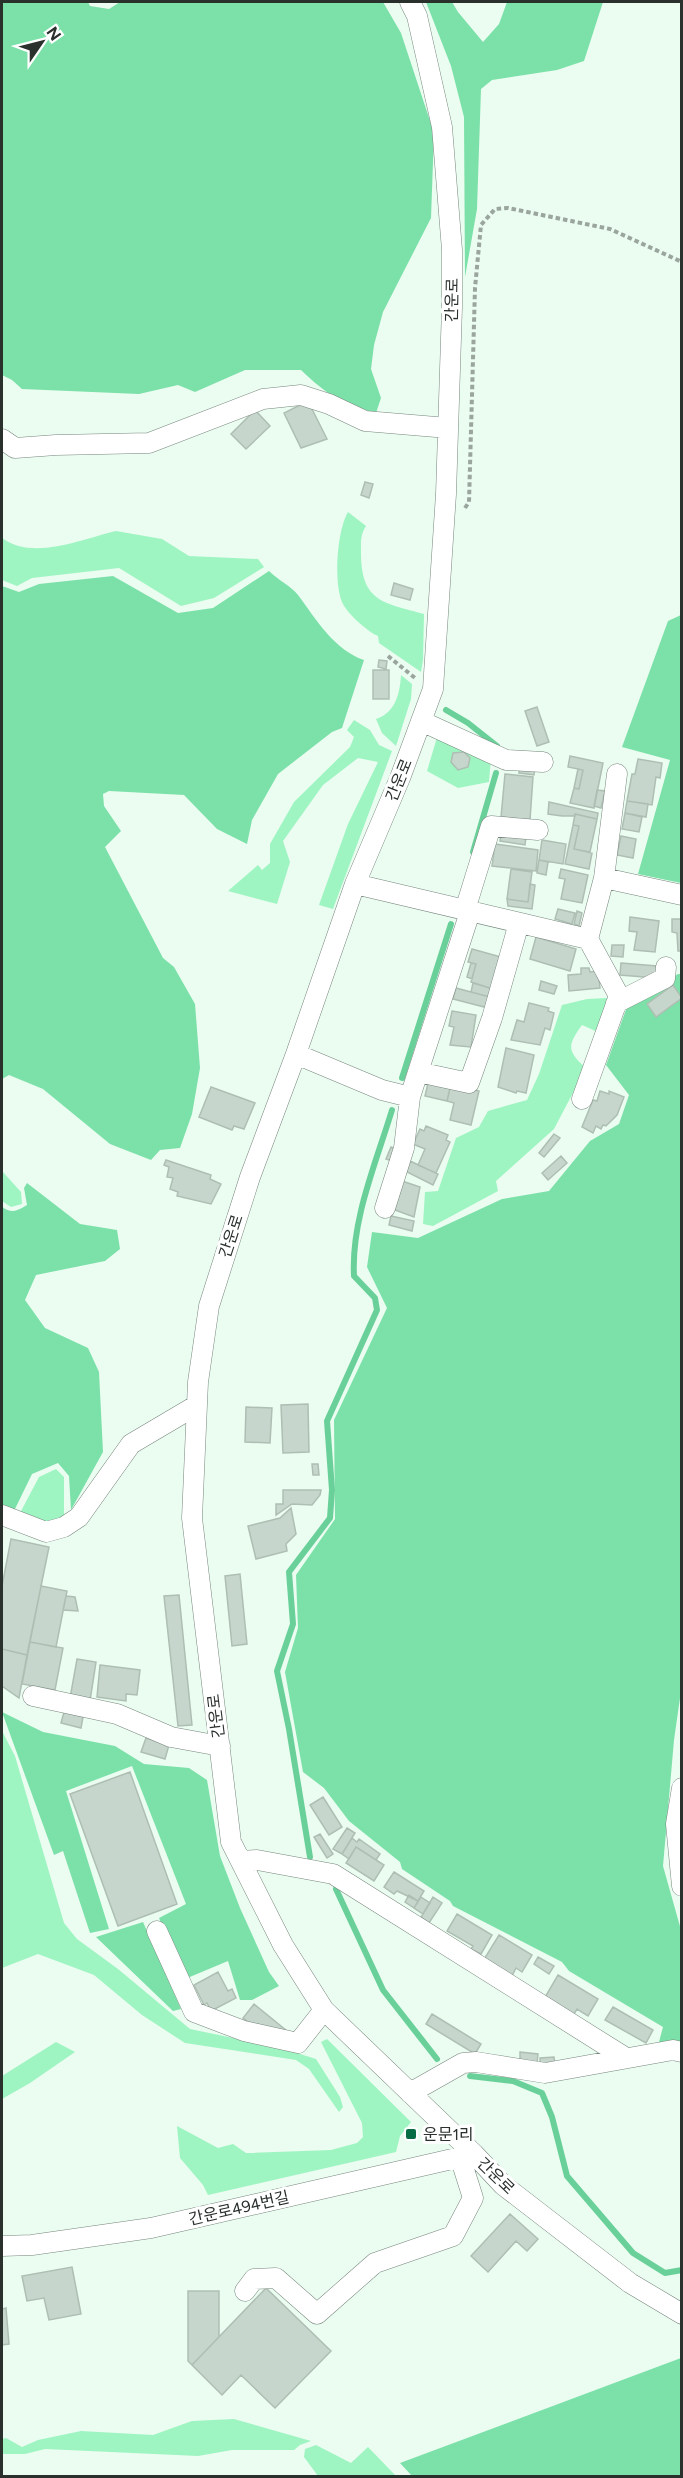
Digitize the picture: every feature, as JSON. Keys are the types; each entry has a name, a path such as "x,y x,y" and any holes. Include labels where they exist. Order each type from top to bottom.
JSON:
{"street":[{"name":"간운로","path":"410,2 417,16 442,127 452,250 448,428 433,690 400,778 355,884 296,1054 250,1177 209,1306 198,1382 192,1518 231,1842 283,1946 324,2010 410,2093 467,2156 630,2283 681,2314"},
{"path":"2,439 15,448 56,444 149,443 264,399 301,395 329,404 365,421 448,428"},
{"path":"421,721 506,760 543,762"},
{"path":"582,1099 619,996 588,939 604,878 617,774"},
{"path":"385,1208 404,1148 410,1097 468,911 491,826 538,830"},
{"path":"604,878 681,895"},
{"path":"355,884 588,939"},
{"path":"418,1072 469,1083 492,1018 519,923"},
{"path":"616,1003 665,978 666,967"},
{"path":"296,1054 382,1090 410,1097"},
{"path":"2,1515 46,1532 64,1527 78,1517 130,1444 197,1405"},
{"path":"33,1696 117,1714 171,1737 220,1746"},
{"path":"681,1788 676,1824 681,1886"},
{"path":"241,1861 256,1860 333,1874 626,2058"},
{"path":"157,1931 194,2012 243,2031 298,2043 324,2010"},
{"path":"410,2093 463,2062 545,2073 673,2050 681,2052"},
{"path":"245,2291 254,2279 276,2278 318,2314 375,2263 453,2236 473,2198 467,2156"},
{"name":"간운로494번길","path":"2,2246 32,2246 151,2228 467,2156"}],"path":[{"path":"443,534 469,502 476,278 481,225 495,209 508,208 610,229 681,261"},
{"path":"388,656 410,675"}],"green space":[{"path":"2,2 88,2 90,6 109,9 120,2 383,2 401,33 434,133 431,218 383,312 374,345 371,369 381,398 376,413 353,406 335,397 301,370 245,370 195,392 178,385 139,394 22,389 2,375"},
{"path":"426,2 452,2 483,42 499,24 507,2 603,2 584,61 557,70 492,80 481,89 477,209 465,277 464,117 451,66"},
{"path":"348,512 366,526 361,539 361,553 365,582 370,591 386,603 424,614 421,672 379,643 378,636 349,613 343,604 337,571 341,531"},
{"path":"116,531 162,539 189,556 258,559 264,567 214,598 181,606 119,568 32,578 17,586 2,580 2,538 14,545 43,548 73,543"},
{"path":"269,571 295,592 335,641 353,655 364,660 342,728 332,732 278,774 252,820 247,844 217,829 184,795 109,791 103,794 104,806 121,831 105,847 163,958 174,967 195,1004 200,1068 192,1114 180,1148 160,1150 151,1160 110,1144 43,1089 9,1075 2,1079 2,586 19,592 39,584 113,576 178,613 213,608"},
{"path":"681,615 681,883 638,874 670,760 622,747 668,621"},
{"path":"401,675 412,684 411,699 396,746 382,733 376,719 388,712 395,702"},
{"path":"354,720 370,730 379,745 392,751 333,909 319,905 348,824 378,762 358,758 323,785 283,841 290,862 277,904 228,891 258,865 262,870 270,863 270,844 294,802 350,747 354,737 347,730"},
{"path":"438,734 491,758 489,782 458,788 427,771"},
{"path":"681,974 682,1684 674,1740 663,1866 681,1930 681,2043 659,2042 663,2027 569,1971 562,1962 453,1906 450,1901 402,1869 400,1862 349,1821 324,1788 303,1772 285,1672 298,1628 296,1575 335,1519 334,1420 387,1308 367,1267 372,1232 418,1238 502,1199 549,1191 590,1141 619,1124 629,1095 606,1065 628,1004"},
{"path":"607,998 609,1005 600,1033 582,1025 574,1038 572,1052 586,1068 554,1129 496,1181 498,1191 433,1226 423,1224 425,1192 438,1191 456,1138 479,1127 488,1111 527,1100 539,1074 562,1005 587,999"},
{"path":"2,1171 21,1192 22,1204 11,1207 2,1201"},
{"path":"27,1183 80,1224 117,1230 120,1249 105,1261 36,1275 25,1300 45,1328 88,1348 99,1372 103,1452 71,1510 69,1476 58,1463 32,1474 14,1511 2,1508 2,1207 14,1211 27,1205 24,1188"},
{"path":"56,1469 64,1477 64,1516 42,1526 20,1513 39,1477"},
{"path":"2,1712 43,1732 115,1746 144,1764 189,1768 207,1780 220,1856 240,1908 269,1972 279,1986 252,2000 240,2000 228,1961 185,1979 159,1918 186,1904 132,1766 66,1791 109,1929 90,1933 63,1851 54,1855"},
{"path":"2,1731 15,1756 64,1923 77,1939 118,1969 190,2029 281,2048 316,2059 340,2097 343,2107 339,2112 309,2069 296,2060 185,2043 142,2015 94,1975 38,1954 2,1968"},
{"path":"143,1922 181,2009 173,2011 96,1937"},
{"path":"327,2039 411,2122 400,2136 396,2152 208,2195 203,2185 180,2158 177,2126 218,2148 233,2144 246,2153 331,2150 357,2143 363,2137 362,2123 321,2042"},
{"path":"56,2042 75,2052 2,2099 2,2076"},
{"path":"681,2358 681,2476 412,2476 400,2463"},
{"path":"234,2419 311,2441 294,2450 232,2450 198,2456 45,2449 25,2454 2,2454 2,2439 6,2438 22,2447 38,2440 81,2431 153,2435 192,2421"},
{"path":"316,2445 351,2463 368,2447 396,2476 318,2476 304,2457 305,2449"}],"building":[{"path":"308,401 327,439 301,448 284,413"},
{"path":"255,410 270,426 246,449 231,434"},
{"path":"365,482 373,484 369,498 361,495"},
{"path":"394,583 413,589 410,600 391,595"},
{"path":"379,660 387,661 386,669 378,667"},
{"path":"373,670 389,670 389,699 373,699"},
{"path":"537,707 549,742 537,746 525,711"},
{"path":"464,752 470,758 468,767 458,770 451,762 453,753"},
{"path":"570,756 603,763 594,808 570,803 574,788 579,789 583,770 568,767"},
{"path":"638,759 662,763 660,778 656,777 652,805 627,801 632,774 635,774"},
{"path":"519,767 535,768 534,775 519,773"},
{"path":"578,769 583,770 579,789 574,788"},
{"path":"505,774 533,777 530,820 501,817"},
{"path":"597,790 605,791 601,808 594,806"},
{"path":"627,801 648,804 646,817 625,813"},
{"path":"549,802 598,813 597,819 575,814 575,816 562,816 548,814"},
{"path":"625,813 642,817 639,832 622,829"},
{"path":"575,814 597,819 590,852 574,849 579,826 573,825"},
{"path":"573,825 579,826 574,849 592,853 589,869 565,864"},
{"path":"501,833 526,837 525,845 500,841"},
{"path":"621,836 636,839 633,858 617,855"},
{"path":"542,840 566,844 563,864 539,860"},
{"path":"495,844 538,850 536,871 492,866"},
{"path":"539,860 548,862 546,875 537,873"},
{"path":"511,869 532,872 528,902 507,899"},
{"path":"561,869 588,875 582,903 561,899 565,879 559,878"},
{"path":"530,884 535,885 532,909 508,906 507,899 528,902"},
{"path":"558,909 575,913 572,924 555,919"},
{"path":"577,911 582,913 579,926 574,924"},
{"path":"630,917 659,921 655,952 634,950 637,932 629,931"},
{"path":"672,919 682,919 682,951 678,951 677,933 672,932"},
{"path":"536,937 576,949 570,971 530,959"},
{"path":"612,945 624,945 623,957 611,956"},
{"path":"472,949 501,957 493,989 471,982 476,964 468,962"},
{"path":"471,963 476,964 472,979 467,977"},
{"path":"621,963 657,966 656,978 620,975"},
{"path":"581,968 589,968 590,972 598,971 600,988 569,991 568,975 581,974"},
{"path":"541,981 557,986 554,994 539,990"},
{"path":"473,983 493,989 490,997 471,992"},
{"path":"673,985 682,998 656,1017 647,1004"},
{"path":"456,988 490,997 488,1008 453,999"},
{"path":"529,1003 549,1008 548,1011 554,1013 550,1030 545,1028 540,1045 511,1040 517,1020 524,1022"},
{"path":"452,1011 476,1015 471,1047 450,1045 454,1027 449,1026"},
{"path":"506,1048 534,1055 526,1093 517,1091 516,1093 498,1087"},
{"path":"429,1079 451,1084 447,1101 425,1096"},
{"path":"451,1084 479,1091 471,1125 450,1120 454,1103 447,1101"},
{"path":"211,1087 255,1103 244,1129 234,1126 232,1130 199,1117"},
{"path":"600,1091 609,1094 609,1091 624,1097 617,1115 601,1129 596,1126 593,1133 582,1127 593,1100 597,1101"},
{"path":"426,1126 448,1135 446,1140 450,1142 436,1173 418,1165 425,1149 413,1144 420,1129 424,1131"},
{"path":"554,1134 560,1138 544,1157 539,1153"},
{"path":"391,1147 399,1151 395,1162 386,1159"},
{"path":"561,1156 567,1163 548,1180 542,1173"},
{"path":"166,1160 211,1175 210,1179 221,1184 211,1204 177,1196 178,1192 170,1189 173,1178 167,1177 169,1167 164,1165"},
{"path":"410,1161 438,1174 433,1185 405,1171"},
{"path":"396,1179 420,1187 414,1217 395,1210"},
{"path":"391,1216 414,1221 412,1231 389,1225"},
{"path":"308,1404 309,1452 283,1453 281,1405"},
{"path":"246,1407 272,1408 270,1443 245,1442"},
{"path":"312,1464 318,1464 319,1475 313,1475"},
{"path":"283,1490 321,1490 312,1505 292,1504 276,1515 276,1504 283,1504"},
{"path":"291,1508 296,1534 286,1544 287,1551 256,1559 248,1526 280,1518"},
{"path":"11,1539 49,1547 27,1655 2,1649 2,1586"},
{"path":"240,1574 247,1644 232,1646 225,1576"},
{"path":"41,1586 67,1591 56,1647 30,1642"},
{"path":"179,1595 192,1725 178,1726 164,1596"},
{"path":"66,1596 75,1597 78,1611 63,1610"},
{"path":"30,1642 63,1648 55,1690 22,1684"},
{"path":"2,1649 27,1655 19,1698 2,1686"},
{"path":"77,1659 96,1662 90,1701 70,1698"},
{"path":"100,1665 140,1670 137,1695 126,1694 126,1701 97,1697"},
{"path":"64,1712 83,1717 81,1728 61,1723"},
{"path":"146,1738 169,1745 165,1759 141,1752"},
{"path":"130,1772 177,1904 118,1926 70,1794"},
{"path":"323,1797 342,1827 329,1835 310,1805"},
{"path":"347,1828 355,1833 342,1854 333,1849"},
{"path":"320,1834 333,1854 327,1858 314,1837"},
{"path":"352,1838 357,1842 359,1839 380,1854 376,1860 356,1847 349,1859 342,1854"},
{"path":"356,1847 384,1865 374,1881 346,1863"},
{"path":"394,1872 424,1891 418,1901 397,1891 394,1894 384,1887"},
{"path":"409,1895 418,1901 414,1908 405,1902"},
{"path":"421,1897 430,1903 423,1914 414,1908"},
{"path":"433,1897 442,1903 429,1923 421,1917"},
{"path":"457,1914 492,1935 481,1954 471,1949 473,1946 447,1931"},
{"path":"499,1935 532,1955 522,1972 516,1968 511,1978 483,1961"},
{"path":"538,1957 554,1966 549,1974 534,1964"},
{"path":"218,1972 228,1991 232,1989 236,1998 211,2011 207,2003 204,2005 194,1985"},
{"path":"558,1975 598,1999 588,2016 577,2009 573,2016 544,1999"},
{"path":"254,2004 287,2031 270,2033 258,2024 255,2027 243,2018"},
{"path":"613,2007 653,2030 646,2043 605,2020"},
{"path":"432,2014 481,2044 475,2054 426,2024"},
{"path":"520,2052 538,2054 537,2063 520,2062"},
{"path":"554,2057 555,2065 540,2065 540,2058"},
{"path":"510,2214 538,2239 527,2251 516,2241 488,2272 471,2256"},
{"path":"72,2267 81,2314 49,2320 44,2298 27,2301 22,2276"},
{"path":"266,2288 331,2351 275,2408 241,2375 222,2395 192,2365"},
{"path":"188,2291 219,2291 219,2337 192,2365 188,2361"},
{"path":"6,2308 9,2344 2,2345 2,2309"}],"waterway":[{"path":"446,710 468,723 497,746"},
{"path":"473,852 496,773"},
{"path":"402,1078 451,924"},
{"path":"310,1857 277,1671 293,1624 289,1572 330,1518 332,1490 327,1421 377,1310 375,1298 354,1276 354,1255 360,1213 392,1110"},
{"path":"336,1889 383,1990 437,2059"},
{"path":"470,2076 513,2081 542,2093 552,2117 567,2176 633,2253 665,2273 682,2270"}],"place":[{"name":"운문1리","path":"411,2134"}]}
